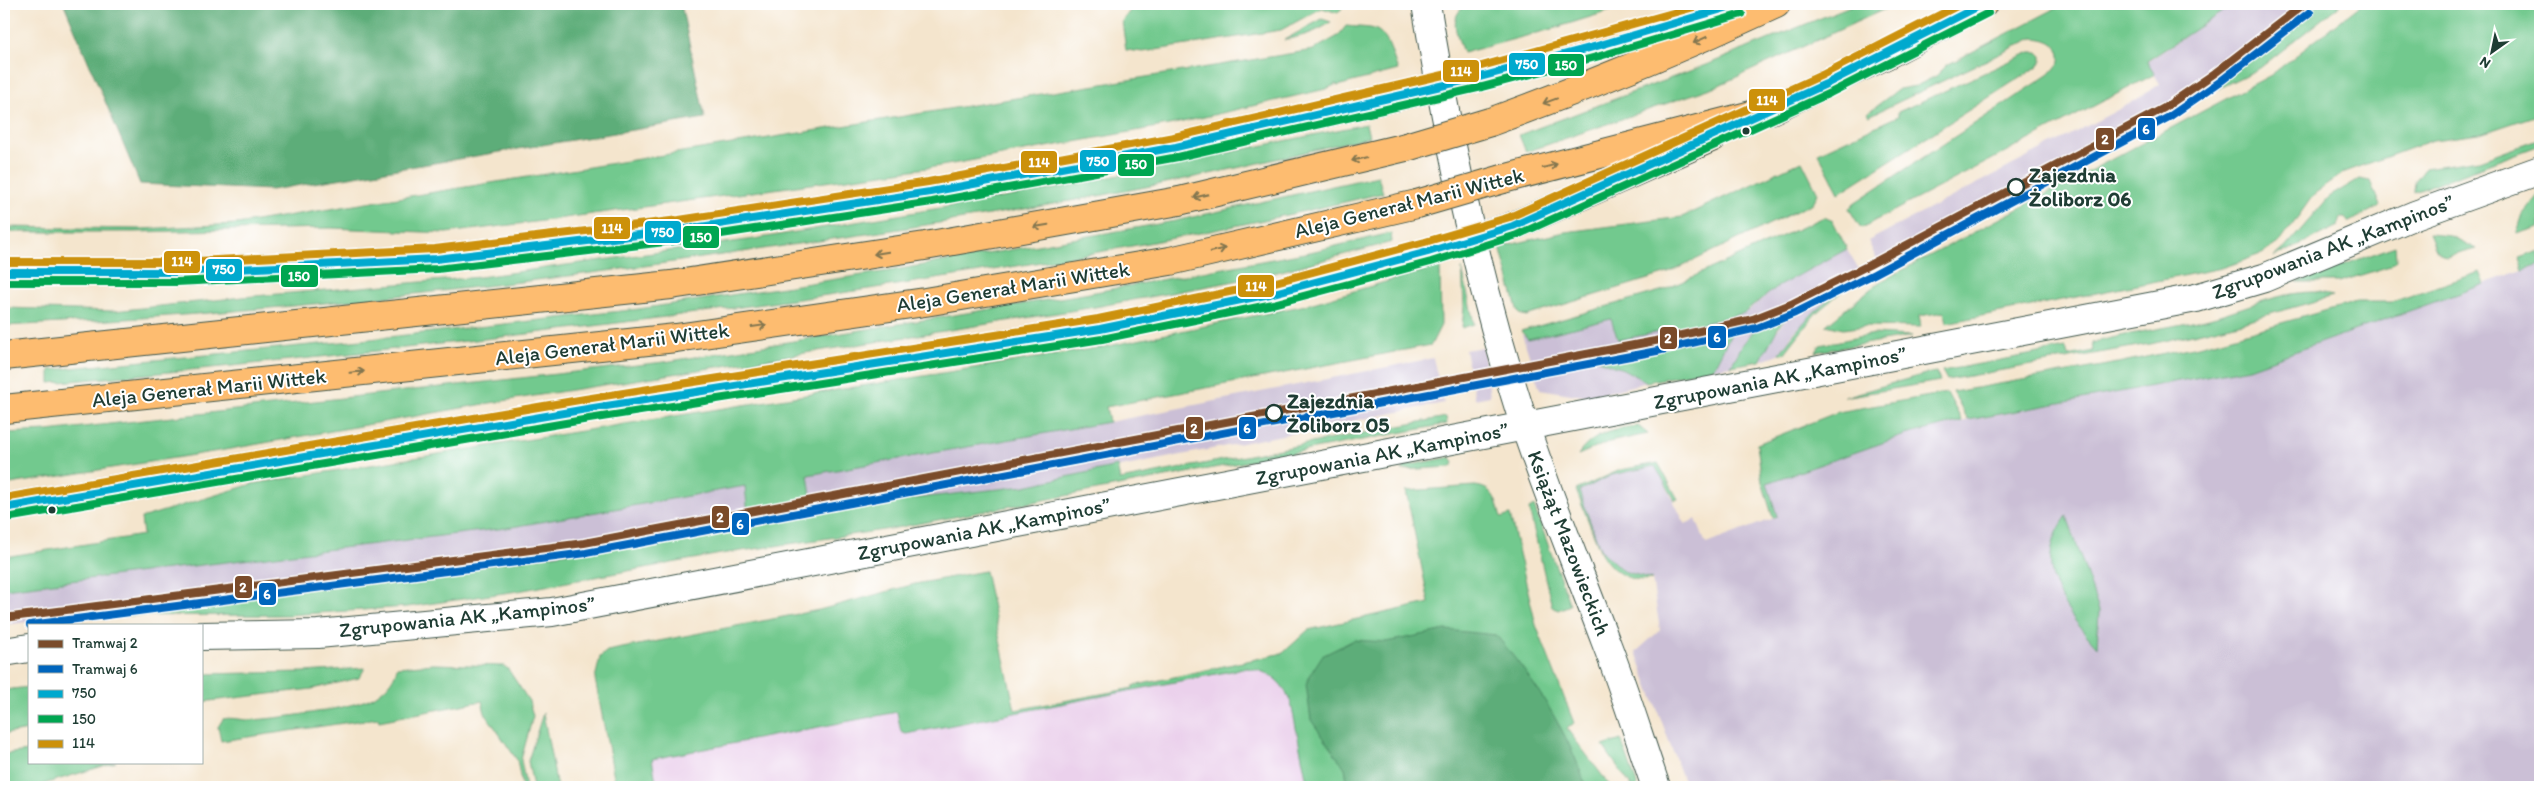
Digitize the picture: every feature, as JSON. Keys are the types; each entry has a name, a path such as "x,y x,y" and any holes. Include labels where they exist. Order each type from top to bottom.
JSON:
{"main road":[{"path":"4,272 176,272 436,259 680,230 930,192 1176,147 1480,77 1597,46 1739,4"},
{"path":"4,356 671,285 925,246 1179,201 1406,147 1490,122 1604,80 1692,44 1776,4"},
{"name":"Aleja Generał Marii Wittek","path":"4,409 48,406 676,338 925,302 1170,261 1417,204 1503,179 1771,110 1886,55 1983,4"},
{"path":"4,508 596,408 1100,328 1270,294 1428,252 1513,226 1771,110"}],"street":[{"name":"Książąt Mazowieckich","path":"1426,4 1442,107 1490,306 1526,427 1606,641 1656,787"},
{"name":"Zgrupowania AK „Kampinos”","path":"202,636 355,631 552,612 2196,298 2264,278 2415,215 2540,170"},
{"path":"4,652 28,648"}],"shaded area":[{"path":"2234,4 2317,4 2174,110 1880,266 1868,241 2131,103 2160,84 2147,62"},
{"path":"1847,249 1863,276 1840,290 1794,332 1779,354 1760,361 1769,342 1790,313 1758,325 1743,344 1731,366 1713,369 1731,332 1599,361 1623,369 1647,382 1589,397 1540,389 1522,334 1528,339 1611,319 1618,340 1730,317 1748,311 1777,287"},
{"path":"2540,264 2540,787 1686,787 1636,652 1660,630 1652,579 1623,571 1600,549 1579,491 1612,475 1656,466 1685,524 1696,519 1706,544 1777,517 1767,483 1905,435 1965,421 2249,368"},
{"path":"1483,347 1490,396 1475,399 1465,350"},
{"path":"1433,358 1444,403 1025,486 812,510 808,475 1109,422"},
{"path":"745,486 749,523 437,573 226,596 4,625 4,589 506,528"},
{"path":"986,578 1015,710 1133,688 1133,686 1283,653 1315,787 620,787 736,679"}],"green space":[{"path":"64,4 681,4 705,118 271,190 140,184"},
{"path":"1133,4 1345,4 1338,13 1322,8 1281,30 1143,52 1126,50 1122,21 1133,7"},
{"path":"1468,4 1632,4 1552,29 1463,53 1455,26 1458,14"},
{"path":"1855,4 1896,4 1717,86 1526,152 1519,135 1711,63"},
{"path":"2064,4 2234,4 2147,61 2155,74 1861,228 1849,209 1854,203 2050,74 2060,62 2059,51 2049,41 2033,38 1869,116 1867,113 1899,89 1916,86 1936,76 1947,65"},
{"path":"2317,4 2341,4 2260,68 2174,110"},
{"path":"2362,4 2540,4 2540,114 2480,134 2433,140 2345,172 2314,194 2281,241 2262,254 2222,268 1946,323 1944,312 1919,316 1921,327 1865,326 1843,329 1826,325 1878,283 2271,75"},
{"path":"1322,19 1331,22 1314,31 1284,40"},
{"path":"1346,26 1370,28 1381,33 1388,44 1398,70 1337,86 1337,84 1326,89 1174,124 941,166 446,233 331,228 133,232 4,232 4,227 141,229 237,224 1313,50 1338,36"},
{"path":"2030,52 2038,52 2042,56 2042,61 2038,66 1839,193 1818,153 1898,116 1898,112"},
{"path":"1366,124 1369,137 1233,169 1040,206 865,234 563,277 377,298 191,314 4,326 4,308 114,311 243,297 480,277 754,239 1042,191"},
{"path":"2540,138 2540,145 2414,192 2415,181 2425,168 2479,160"},
{"path":"1802,161 1818,193 1813,203 1668,273 1526,316 1519,314 1500,247 1565,232 1682,217"},
{"path":"1378,176 1383,193 1227,228 993,270 668,317 315,358 50,383 50,370 352,341 639,309 889,271 1175,221"},
{"path":"2359,179 2370,181 2380,206 2349,222 2345,217 2341,217 2338,226 2274,257 2285,248 2329,197"},
{"path":"2540,194 2540,227 2517,234 2523,214"},
{"path":"1824,217 1833,221 1847,249 1777,287 1744,313 1705,323 1618,340 1611,319 1528,339 1521,331 1664,290"},
{"path":"1391,233 1392,242 1262,276 1095,307 490,403 219,451 4,485 4,433 47,431 664,362 1090,293 1310,252"},
{"path":"2429,234 2451,236 2477,249 2446,257 2436,250"},
{"path":"2395,246 2396,260 2390,266 2339,282 2297,282"},
{"path":"2540,251 2540,264 2523,270 2519,258"},
{"path":"1440,266 1441,325 1431,345 1106,407 1109,422 808,475 813,510 1025,486 1117,466 1120,480 1446,417 1447,424 890,529 721,554 518,591 407,607 288,615 76,616 226,596 437,573 749,524 745,486 506,528 4,589 4,557 143,535 141,518 252,484 1104,347 1306,305"},
{"path":"1462,268 1474,324 1462,328 1464,306"},
{"path":"2480,272 2485,284 2249,368 1968,420 1953,392 2108,365 2203,345 2356,302 2392,302"},
{"path":"1853,282 1816,313 1784,354 1780,353 1813,313"},
{"path":"2314,292 2333,296 2235,324 2155,343 1947,380 1942,371 2066,348 2068,356 2093,351 2092,343 2209,318 2288,295"},
{"path":"1791,312 1779,326 1760,361 1731,366 1743,344 1758,325"},
{"path":"1732,332 1713,369 1647,382 1623,369 1598,360"},
{"path":"1873,334 1912,336 1816,352 1820,345"},
{"path":"1936,372 1940,381 1844,397 1925,374"},
{"path":"1947,393 1962,421 1905,435 1767,483 1777,516 1773,518 1762,482 1757,444 1838,412"},
{"path":"1638,426 1648,434 1609,442 1578,455 1597,437 1612,431"},
{"path":"1451,457 1454,463 1451,467 1402,470 1405,466"},
{"path":"1658,463 1678,499 1675,500 1655,466 1612,475 1579,491 1600,549 1623,571 1652,579 1629,578 1616,571 1605,560 1601,553 1576,490 1620,470"},
{"path":"1475,486 1487,489 1494,496 1501,518 1510,515 1536,625 1574,723 1567,729 1611,787 1308,787 1288,695 1274,678 1255,669 1247,668 906,734 901,732 897,712 652,759 657,787 616,787 595,679 600,657 607,651 819,610 915,584 985,571 1015,710 1133,688 1133,686 1283,653 1308,630 1429,603 1406,491"},
{"path":"1534,506 1570,605 1558,610 1552,607 1529,509"},
{"path":"2067,516 2099,611 2097,647 2084,633 2063,602 2055,586 2051,569 2051,552 2056,534"},
{"path":"1446,630 1496,635 1524,670 1560,726 1579,766 1586,787 1348,787 1345,768 1311,720 1306,684 1313,670 1322,656 1354,640 1386,642"},
{"path":"433,664 504,666 508,669 529,701 533,716 521,760 526,787 522,787 517,760 485,713 482,701 379,721 378,718 221,741 218,727 223,719 277,718 346,706 371,698 380,692 391,681 397,667"},
{"path":"365,668 359,678 312,689 202,702 202,674 304,672"},
{"path":"28,687 28,730 4,734 4,690"},
{"path":"543,713 557,787 533,787 528,761"},
{"path":"1621,740 1638,787 1632,787 1603,746"},
{"path":"28,751 28,764 109,764 34,787 4,787 4,754"}],"tram line":[{"name":"2","path":"4,618 584,543 1655,341 1753,319 1791,304 1869,265 2164,108 2215,73 2304,4"},
{"name":"6","path":"38,624 586,553 1657,351 1757,328 1795,313 1874,274 2169,117 2221,81 2310,12"}],"transit line":[{"name":"114","path":"4,262 176,262 435,249 679,220 928,182 1174,137 1478,67 1705,4"},
{"name":"750","path":"4,272 176,272 436,259 680,230 930,192 1176,147 1480,77 1597,46 1739,4"},
{"name":"114","path":"4,498 585,399 1098,319 1268,284 1510,217 1822,75 1961,4"},
{"name":"750","path":"4,508 587,409 1100,329 1270,294 1428,252 1513,226 1826,84 1983,4"},
{"name":"150","path":"6,518 589,419 1102,339 1273,304 1431,262 1517,235 1830,93 1988,13"},
{"name":"150","path":"4,282 176,282 437,269 682,240 932,202 1178,157 1482,87 1600,56 1742,14"}],"place":[{"name":"Zajezdnia Żoliborz 06","path":"2016,187"},
{"name":"Zajezdnia Żoliborz 05","path":"1274,413"}]}
